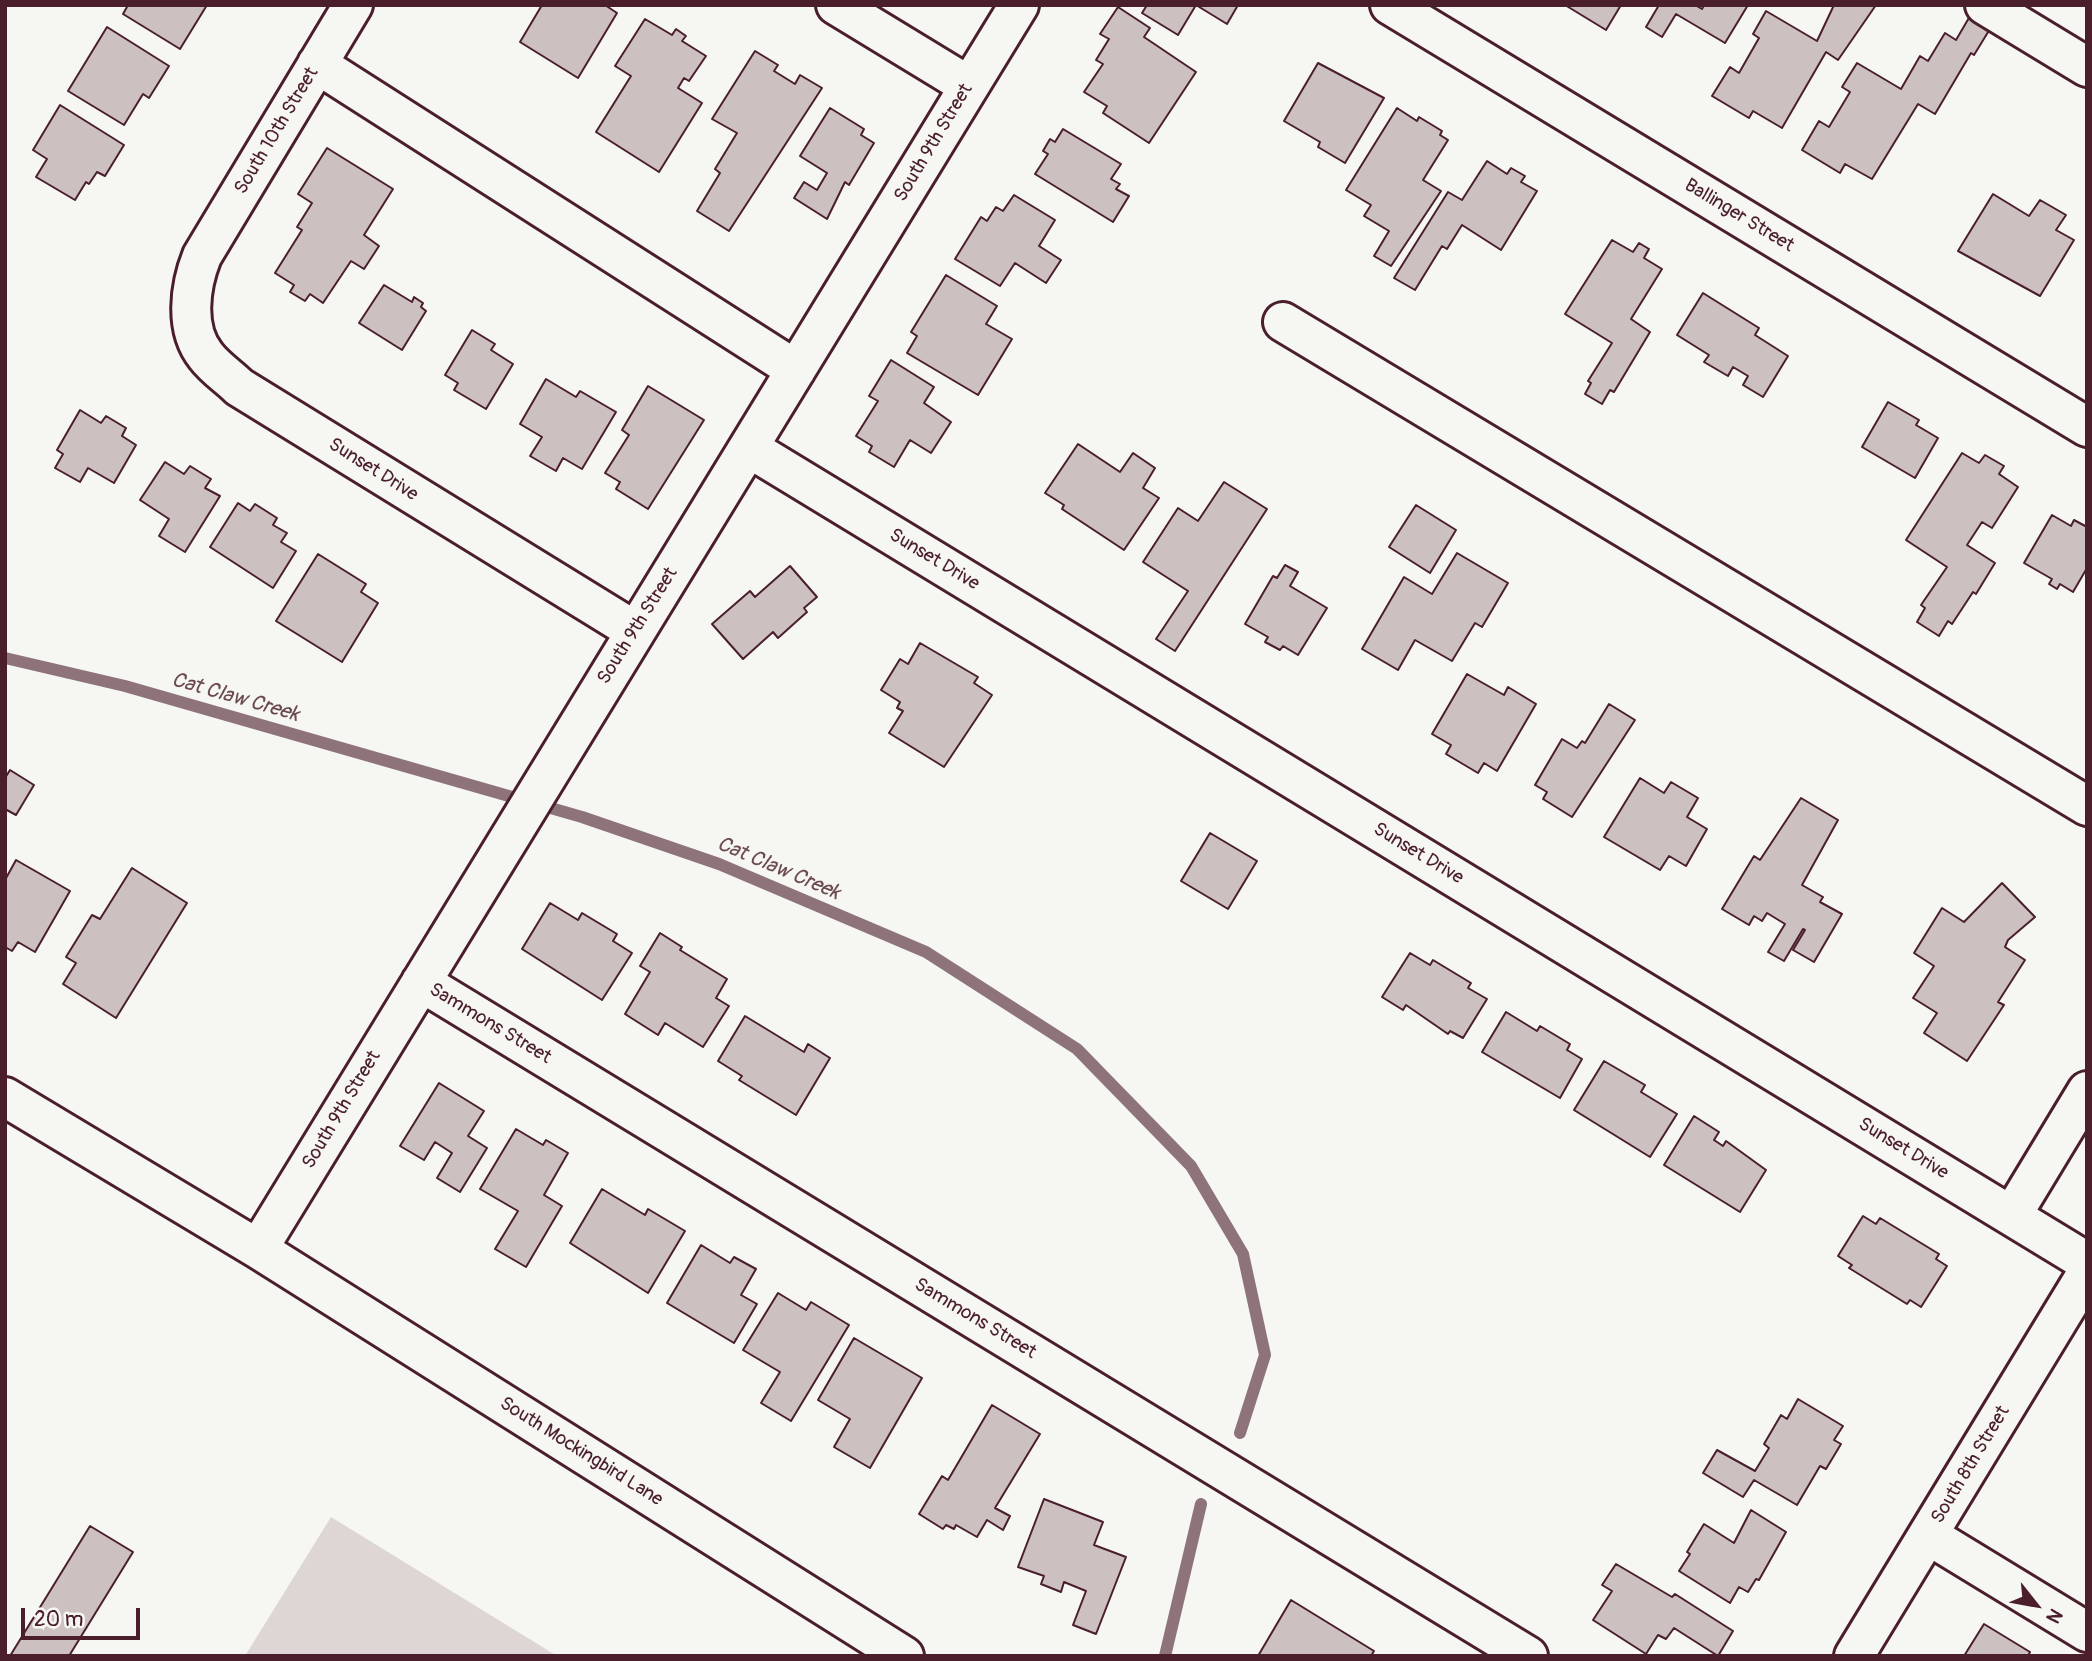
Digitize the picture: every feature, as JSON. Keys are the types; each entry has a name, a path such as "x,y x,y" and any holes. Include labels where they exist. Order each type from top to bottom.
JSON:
{"street":[{"name":"South 10th Street","path":"202,256 352,5"},
{"path":"836,5 969,86"},
{"name":"South 9th Street","path":"258,1249 503,844 1019,5"},
{"name":"Ballinger Street","path":"1390,5 2087,426"},
{"path":"1985,5 2087,67"},
{"path":"317,64 796,370"},
{"name":"Sunset Drive","path":"202,256 193,280 192,319 205,355 239,387 635,631"},
{"path":"1283,322 2087,806"},
{"name":"Sunset Drive","path":"749,447 2087,1262"},
{"name":"Sammons Street","path":"421,982 1528,1656"},
{"path":"2012,1215 2087,1091"},
{"path":"5,1097 258,1249"},
{"name":"South Mockingbird Lane","path":"258,1249 904,1656"},
{"name":"South 8th Street","path":"1854,1656 2087,1273"},
{"path":"1928,1535 2087,1632"}],"shaded area":[{"path":"331,1517 557,1656 245,1656"}],"building":[{"path":"128,5 207,5 180,49 123,14"},
{"path":"542,5 605,5 617,13 578,78 520,42"},
{"path":"1147,5 1196,5 1178,35 1142,13"},
{"path":"1196,5 1238,5 1227,24"},
{"path":"1565,5 1621,5 1606,30"},
{"path":"1659,5 1695,5 1702,9 1704,5 1748,5 1725,43 1676,14 1662,37 1646,27"},
{"path":"1834,5 1876,5 1838,60 1826,52 1782,128 1753,111 1749,118 1712,96 1730,67 1739,73 1759,38 1753,34 1766,11 1817,41"},
{"path":"1118,7 1150,28 1144,37 1196,72 1149,143 1103,113 1107,106 1084,92 1103,64 1096,60 1109,39 1100,34"},
{"path":"1973,11 1993,24 1974,55 1971,53 1935,114 1918,104 1872,179 1845,164 1840,173 1802,150 1819,121 1829,127 1850,92 1842,87 1857,63 1901,89 1920,56 1928,61 1945,33 1956,40"},
{"path":"645,19 672,35 676,29 686,36 682,41 706,56 689,81 684,78 678,88 702,103 659,172 596,132 631,76 615,66"},
{"path":"107,27 169,66 149,98 143,94 124,125 68,91"},
{"path":"755,51 778,65 774,71 795,84 800,75 822,88 729,231 697,211 720,173 715,169 737,133 712,119"},
{"path":"1318,63 1384,98 1345,163 1318,147 1320,142 1284,121"},
{"path":"60,105 124,145 105,176 97,172 89,184 86,182 75,200 36,177 47,159 33,150"},
{"path":"830,108 864,129 861,135 874,143 849,185 845,182 827,219 794,198 804,182 817,190 827,173 800,156"},
{"path":"1397,108 1417,121 1419,117 1442,131 1440,135 1448,140 1423,180 1441,191 1391,266 1374,256 1389,231 1364,216 1371,205 1346,190"},
{"path":"1063,129 1121,164 1111,179 1120,184 1116,189 1129,196 1113,222 1035,174 1048,154 1043,151 1050,139 1055,142"},
{"path":"327,148 393,189 364,235 379,246 364,269 351,261 323,303 310,294 305,301 290,292 294,285 275,273 302,230 297,227 312,203 298,194"},
{"path":"1487,161 1507,174 1511,168 1525,176 1521,182 1537,191 1501,250 1462,225 1447,249 1442,246 1415,290 1394,278 1448,192 1462,200"},
{"path":"1993,194 2029,216 2040,200 2066,215 2056,230 2074,240 2040,296 1958,251"},
{"path":"1014,195 1055,220 1039,246 1061,260 1046,283 1015,263 1000,286 955,259 981,217 987,221 996,207 1003,211"},
{"path":"1612,240 1633,252 1639,243 1649,249 1644,258 1662,269 1631,319 1650,332 1614,392 1610,390 1602,404 1585,394 1591,383 1588,381 1612,343 1565,314"},
{"path":"946,275 997,306 986,324 1012,339 978,395 907,353 917,336 911,332"},
{"path":"384,285 412,302 414,297 423,303 421,307 426,311 402,350 359,323"},
{"path":"1703,293 1759,328 1755,335 1788,356 1763,397 1743,385 1748,376 1733,367 1728,376 1704,362 1709,355 1677,335"},
{"path":"472,330 495,344 491,350 513,364 486,409 454,390 458,383 445,375"},
{"path":"891,360 934,387 924,403 951,422 931,453 910,440 894,467 869,452 872,446 856,436 878,401 869,396"},
{"path":"546,379 576,397 580,391 616,412 582,469 563,458 556,471 530,456 542,437 520,424"},
{"path":"648,386 704,420 648,509 616,489 620,482 605,473 629,435 622,430"},
{"path":"1888,402 1919,420 1916,425 1938,438 1915,478 1862,447"},
{"path":"80,410 101,423 106,416 126,428 122,436 136,445 114,483 88,468 80,482 55,468 63,454 57,450"},
{"path":"1078,444 1120,472 1133,453 1155,468 1143,488 1159,498 1124,550 1062,509 1064,505 1045,493"},
{"path":"1962,453 1979,463 1985,455 2004,466 1999,474 2018,487 1992,528 1982,522 1967,545 1995,563 1976,594 1973,592 1952,624 1948,621 1939,636 1917,622 1925,608 1921,605 1947,567 1906,540"},
{"path":"165,462 184,474 190,466 211,479 205,488 220,496 185,552 159,536 169,519 140,500"},
{"path":"1224,482 1267,509 1175,651 1156,639 1188,591 1143,562 1178,508 1198,521"},
{"path":"238,503 250,511 255,504 277,518 273,525 287,533 281,542 296,551 273,588 210,547"},
{"path":"1416,505 1456,530 1430,573 1389,547"},
{"path":"2052,515 2071,526 2074,520 2087,527 2087,568 2073,592 2060,584 2057,589 2049,584 2052,579 2024,563"},
{"path":"1457,553 1508,583 1482,627 1475,623 1452,661 1415,640 1398,670 1362,649 1404,577 1432,594"},
{"path":"318,554 366,584 361,592 378,603 342,662 276,621"},
{"path":"1285,565 1298,572 1290,586 1327,608 1298,655 1283,646 1280,650 1265,642 1268,637 1245,624 1273,576 1277,578"},
{"path":"790,566 817,597 804,608 807,612 778,638 773,632 743,659 712,624 750,591 755,597"},
{"path":"920,643 978,677 974,683 992,695 944,767 889,733 903,711 897,708 900,702 881,690 900,659 908,664"},
{"path":"1467,674 1504,695 1508,687 1536,704 1497,771 1484,763 1478,773 1446,754 1451,745 1432,734"},
{"path":"1609,704 1635,720 1572,817 1543,799 1547,792 1535,785 1562,739 1577,748 1582,741 1585,743"},
{"path":"10,770 34,785 16,815 5,809 5,778"},
{"path":"1640,778 1664,793 1671,782 1698,798 1687,817 1707,829 1686,866 1669,856 1660,870 1604,837"},
{"path":"1801,798 1838,820 1802,885 1823,897 1820,902 1842,914 1814,962 1793,950 1805,930 1803,929 1784,961 1768,952 1785,924 1767,913 1762,921 1754,916 1749,925 1722,909 1754,856 1760,860"},
{"path":"1210,833 1257,861 1228,909 1181,881"},
{"path":"16,860 70,891 35,952 18,942 12,951 5,947 5,880"},
{"path":"132,868 187,903 116,1018 63,984 76,963 66,957 92,915 100,919"},
{"path":"2002,883 2035,917 2008,940 2005,947 2025,960 1998,1002 2004,1005 1967,1061 1924,1033 1937,1013 1913,998 1934,966 1914,953 1942,908 1964,922"},
{"path":"550,903 578,920 582,913 617,934 613,941 632,953 602,1000 522,949"},
{"path":"660,933 682,947 680,950 727,979 716,998 729,1006 703,1047 665,1023 658,1035 625,1014 650,972 640,966"},
{"path":"1410,953 1430,965 1433,960 1471,983 1468,988 1487,999 1463,1038 1450,1031 1448,1034 1406,1005 1403,1010 1382,997"},
{"path":"1506,1012 1537,1031 1540,1026 1570,1044 1567,1050 1582,1059 1560,1098 1482,1052"},
{"path":"745,1016 804,1052 808,1044 830,1058 796,1115 739,1080 742,1076 718,1061"},
{"path":"1604,1061 1645,1085 1641,1092 1677,1114 1650,1157 1574,1110"},
{"path":"439,1083 484,1111 468,1136 487,1148 460,1192 437,1178 452,1153 435,1142 424,1160 400,1146"},
{"path":"1694,1116 1719,1132 1714,1140 1723,1146 1726,1141 1766,1170 1740,1212 1664,1165"},
{"path":"516,1129 543,1145 546,1140 568,1153 544,1195 562,1206 526,1267 495,1249 518,1211 480,1189"},
{"path":"602,1189 645,1215 648,1209 685,1231 648,1293 570,1243"},
{"path":"1863,1216 1876,1224 1880,1218 1939,1254 1936,1259 1947,1266 1921,1307 1910,1300 1907,1304 1849,1268 1852,1265 1838,1256"},
{"path":"701,1245 730,1263 734,1257 756,1269 741,1295 757,1304 734,1343 667,1303"},
{"path":"778,1293 806,1310 811,1302 849,1325 791,1421 761,1403 780,1372 743,1350"},
{"path":"854,1338 922,1378 870,1468 834,1447 850,1419 818,1400"},
{"path":"1798,1399 1843,1426 1834,1440 1841,1444 1826,1469 1820,1466 1797,1505 1754,1480 1743,1497 1703,1473 1717,1450 1755,1471 1769,1448 1764,1444 1781,1415 1787,1419"},
{"path":"992,1405 1040,1434 995,1508 1010,1516 1003,1530 987,1520 977,1537 956,1525 954,1529 946,1525 943,1529 919,1514 942,1476 948,1480"},
{"path":"1044,1499 1103,1522 1094,1545 1126,1557 1096,1634 1073,1625 1086,1591 1064,1582 1061,1592 1041,1584 1044,1576 1018,1567"},
{"path":"1751,1510 1786,1532 1759,1580 1756,1579 1748,1592 1739,1587 1730,1603 1679,1571 1704,1524 1734,1543"},
{"path":"90,1526 133,1552 69,1656 10,1656"},
{"path":"1616,1564 1672,1597 1675,1594 1733,1631 1718,1656 1674,1628 1666,1639 1658,1635 1646,1654 1593,1620 1612,1591 1602,1585"},
{"path":"1291,1600 1374,1651 1371,1656 1258,1656"},
{"path":"1984,1624 2030,1652 2028,1656 1964,1656"}],"waterway":[{"name":"Cat Claw Creek","path":"5,658 125,686 582,817 719,864 926,952 1077,1049 1191,1166 1243,1254 1265,1355 1240,1433"},
{"name":"Cat Claw Creek","path":"1165,1656 1201,1504"}]}
